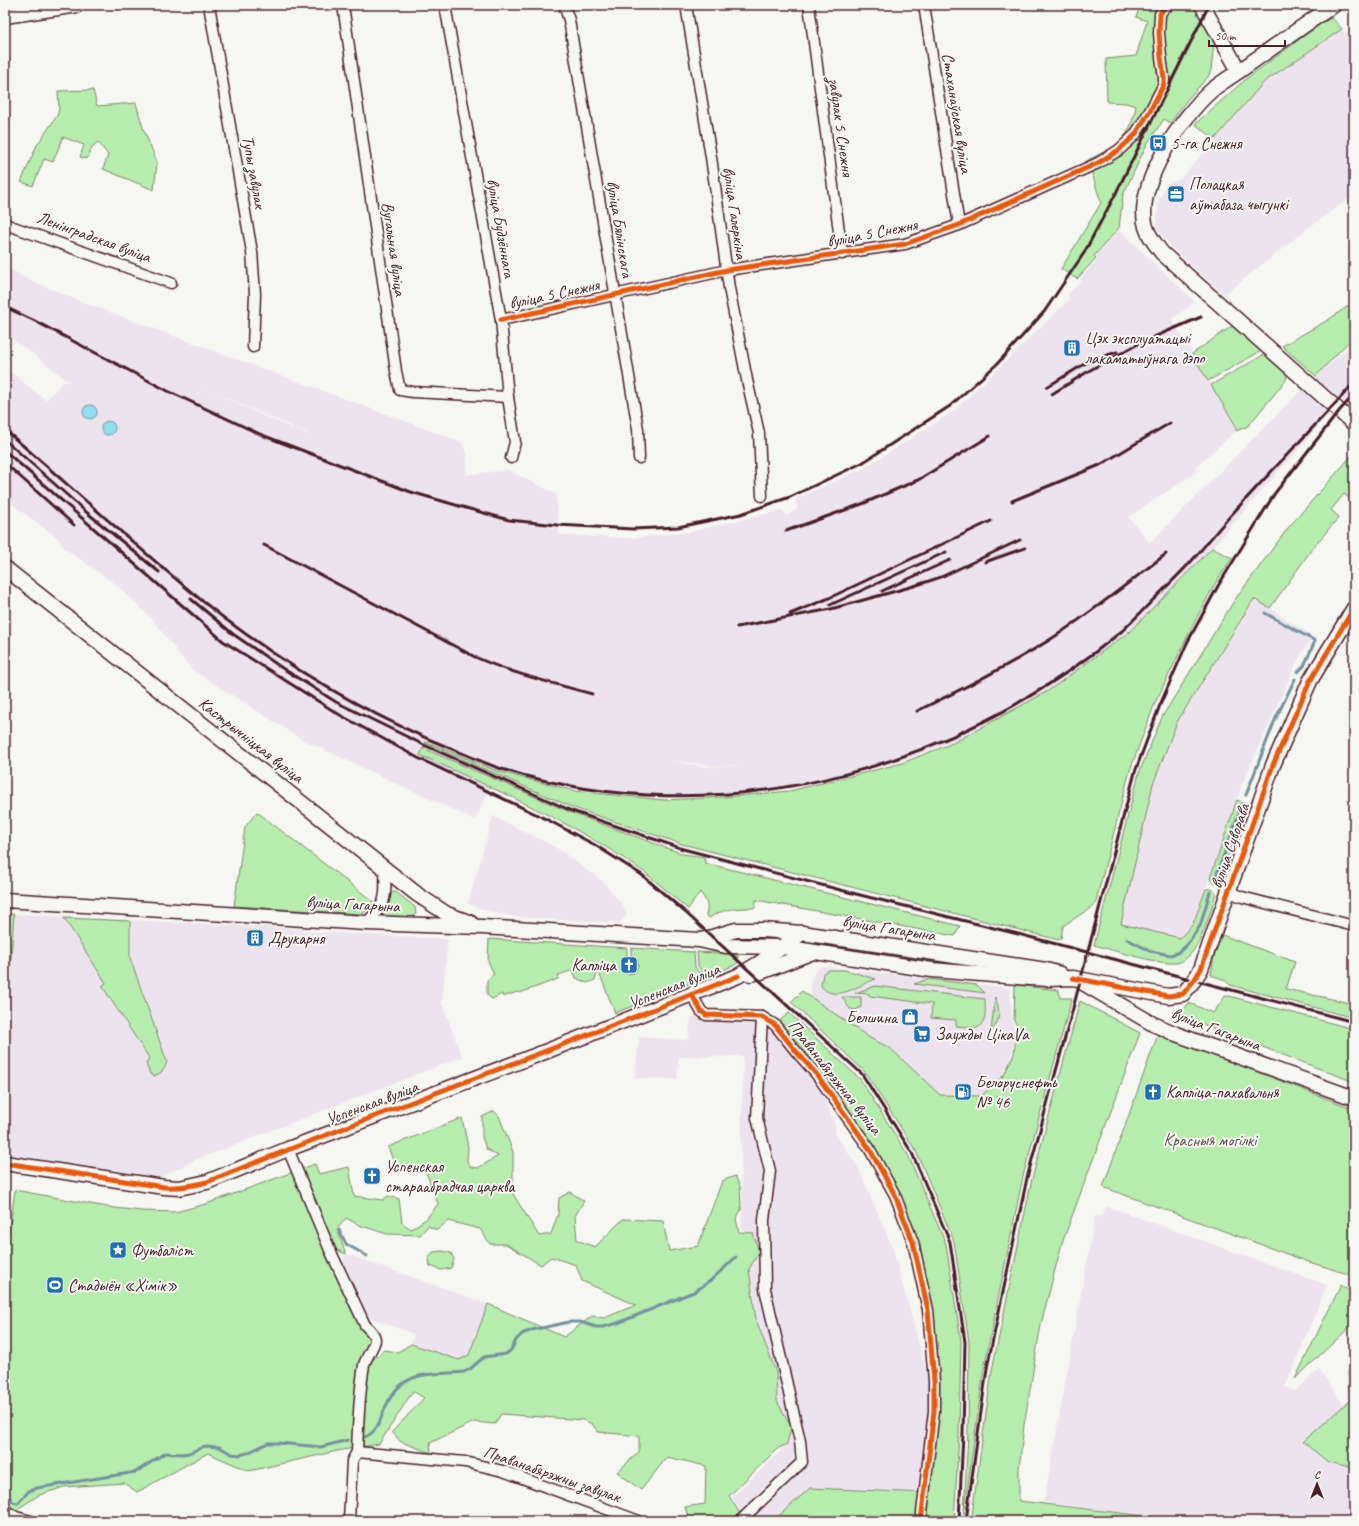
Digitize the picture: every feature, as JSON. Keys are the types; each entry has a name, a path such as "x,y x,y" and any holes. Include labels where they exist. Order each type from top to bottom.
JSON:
{"main road":[{"path":"5,16 78,5"},
{"path":"1202,5 1239,71"},
{"path":"1334,5 1212,90 1186,117 1166,148 1150,180 1146,194 1144,212 1146,227 1162,253 1354,424"},
{"name":"Кастрычніцкая вуліца","path":"5,568 418,895 447,914 482,927"},
{"name":"вуліца Суворава","path":"1073,978 1168,996 1183,994 1195,979 1201,969 1273,765 1310,681 1354,608"},
{"name":"вуліца Гагарына","path":"5,900 366,923 482,927 699,940 726,946 783,948 932,970 1030,978 1073,978"},
{"name":"вуліца Гагарына","path":"699,940 736,930 802,932 1046,970 1073,978 1153,1024 1176,1034 1354,1098"},
{"name":"Успенская вуліца","path":"5,1163 164,1187 179,1188 207,1182 288,1149 535,1056 738,976 783,948 802,932"},
{"path":"753,947 759,954 759,964"},
{"path":"908,966 915,964 917,960 917,955 913,950"},
{"name":"Успенская вуліца","path":"738,976 761,972 814,952"}],"street":[{"name":"Тупы завулак","path":"209,5 252,252 255,294 253,347"},
{"name":"Вугальная вуліца","path":"343,5 400,390 413,392 508,396"},
{"name":"вуліца Будзённага","path":"445,5 501,320 508,396 515,442 511,458"},
{"name":"вуліца Бялінскага","path":"564,5 569,20 638,429 639,458"},
{"name":"вуліца Галеркіна","path":"686,5 711,157 727,270 747,380 759,433 762,496"},
{"name":"завулак 5 Снежня","path":"809,5 842,254"},
{"name":"Стаханаўская вуліца","path":"924,5 959,225"},
{"name":"вуліца 5 Снежня","path":"501,320 727,270 905,244 959,225 1098,163 1119,150 1135,135 1164,84 1159,33 1160,14 1164,8 1169,5"},
{"name":"Ленінградская вуліца","path":"5,224 170,283"},
{"path":"366,923 383,904 386,892 385,870"},
{"path":"1228,892 1354,926"},
{"name":"Праванабярэжная вуліца","path":"692,995 701,1011 706,1015 762,1017 775,1025 818,1075 869,1148 895,1195 913,1242 928,1310 934,1381 934,1410 921,1521"},
{"path":"740,1521 802,1462 800,1441 765,1289 764,1220 770,1171 757,1118 762,1017"},
{"path":"288,1149 337,1264 365,1325 372,1332 375,1339 374,1345 366,1358 361,1383 357,1452 352,1461 350,1521"},
{"name":"Праванабярэжны завулак","path":"357,1452 465,1462 502,1470 639,1521"},
{"path":"5,1511 16,1517 31,1521"}],"shaded area":[{"path":"1342,29 1354,43 1354,195 1308,228 1224,295 1172,248 1156,227 1159,201 1166,184 1181,179 1263,82"},
{"path":"1119,230 1195,302 1172,319 1236,426 1236,431 1194,468 1197,472 1128,517 1150,543 1303,388 1354,343 1354,436 1329,414 1212,548 1129,632 1048,691 959,739 904,760 820,783 763,792 659,798 573,789 498,771 475,820 303,740 191,669 152,619 118,586 63,547 59,539 5,499 5,368 46,400 63,382 69,382 5,334 5,266 27,279 82,302 461,442 467,453 467,467 465,475 508,470 556,494 559,535 634,538 690,532 782,510 787,515 797,510 796,499 866,467 954,411 1069,300 1068,294 1081,281 1080,279 1098,258 1096,256","holes":["193,383 308,434 308,435 269,418","669,760 716,766 744,765 706,767"]},
{"path":"1255,599 1314,637 1303,651 1293,670 1241,787 1193,924 1180,938 1121,924 1153,784 1177,722"},
{"path":"493,816 557,848 603,882 621,903 627,915 620,923 515,917 488,911 468,904"},
{"path":"14,914 302,929 303,931 448,939 442,1003 462,1057 195,1160 161,1177 5,1155 5,972 10,972"},
{"path":"820,966 1010,988 1012,1019 1015,1029 1012,1054 1003,1075 981,1100 940,1098 811,1000 811,978"},
{"path":"691,1017 753,1020 766,1030 772,1029 815,1076 835,1125 836,1135 858,1167 893,1249 932,1392 921,1492 810,1488 773,1521 727,1521 739,1510 732,1497 782,1450 743,1289 741,1148 743,1056 679,1057 677,1079 635,1078 639,1037 688,1040"},
{"path":"1106,1206 1327,1285 1285,1387 1295,1391 1319,1369 1354,1419 1354,1521 1178,1521 1044,1502 1095,1216 1101,1217"},
{"path":"346,1254 488,1304 469,1355 459,1361 411,1344 414,1334 365,1316 342,1266"}],"green space":[{"path":"1140,5 1194,5 1212,34 1214,44 1211,70 1208,77 1187,100 1170,123 1164,119 1147,144 1123,195 1119,228 1094,256 1096,258 1077,279 1061,269 1101,203 1088,160 1120,142 1130,127 1136,106 1126,103 1107,102 1106,59 1136,56 1147,21 1136,17"},
{"path":"1332,18 1342,29 1264,82 1215,139 1195,124 1246,79 1323,22"},
{"path":"93,90 97,106 136,103 143,128 157,162 154,190 103,169 108,155 98,142 92,147 87,159 80,157 84,145 63,137 53,162 44,159 33,186 21,182 37,145 57,116 59,109 58,91"},
{"path":"1354,302 1354,336 1316,376 1282,346 1328,320"},
{"path":"1232,326 1261,351 1208,381 1192,354"},
{"path":"1265,354 1286,372 1286,380 1248,426 1236,431 1236,426 1211,385"},
{"path":"1354,453 1354,502 1344,494 1331,510 1339,517 1312,549 1270,608 1254,599 1177,722 1153,784 1121,924 1180,938 1193,924 1206,889 1211,889 1216,893 1199,942 1187,958 1180,962 1174,963 1125,954 1094,945 1139,773 1162,717 1234,601 1288,528"},
{"path":"1212,548 1232,558 1215,584 1195,621 1155,703 1130,770 1095,905 1063,926 1061,938 1059,940 682,844 574,808 425,743 427,742 497,771 575,791 664,800 725,797 789,791 855,775 902,763 953,743 1048,691 1129,632"},
{"path":"423,748 572,813 683,854 704,857 705,863 960,926 955,936 756,900 755,908 725,910 709,918 706,915 706,903 700,892 688,909 650,876 618,854 535,808 420,755"},
{"path":"1237,800 1245,804 1245,808 1219,881 1216,883 1211,881 1210,878"},
{"path":"257,812 375,903 370,909 361,914 234,906 245,827"},
{"path":"393,892 396,892 415,907 416,914 410,919 384,917 382,913 389,896"},
{"path":"6,914 14,914 10,972 5,972"},
{"path":"64,918 130,921 130,958 167,1062 164,1069 159,1074 154,1076 150,1074 146,1064 149,1058 102,986 106,983"},
{"path":"1222,935 1295,962 1286,989 1354,1004 1354,1018 1230,985 1225,980 1211,975 1214,955"},
{"path":"489,939 627,948 627,957 622,960 621,966 622,970 628,974 634,973 638,967 637,960 631,957 631,948 694,952 695,967 703,978 615,1013 598,970 595,980 587,983 576,978 573,970 559,975 558,979 520,993 517,992 503,997 502,994 492,999 487,995 487,980 494,974 488,961"},
{"path":"697,952 734,954 738,956 738,962 735,965 706,977 698,966"},
{"path":"829,970 845,970 876,979 848,991 833,993 827,991 821,986 823,973"},
{"path":"928,979 977,985 985,993 914,984"},
{"path":"1015,985 1059,990 1060,998 1072,998 1023,1176 984,1368 964,1514 968,1433 969,1342 954,1241 916,1151 864,1071 791,1002 802,991 870,1038 890,1048 940,1095 981,1096 1004,1075 1014,1054 1017,1026 1014,1020"},
{"path":"875,986 985,999 983,1022 977,1028 956,1026 956,1020 931,1018 932,1004 855,993"},
{"path":"1225,995 1354,1029 1354,1082 1179,1015 1189,1003 1213,1013"},
{"path":"842,997 861,997 861,1007 856,1010 850,1009"},
{"path":"995,997 999,1015 997,1023 991,1031"},
{"path":"1080,1001 1140,1033 1062,1243 1041,1324 1024,1425 1019,1469 1019,1501 1179,1520 971,1521 992,1370 1032,1179"},
{"path":"789,1013 860,1079 908,1155 946,1244 961,1341 959,1434 954,1521 773,1521 810,1488 928,1493 931,1310 897,1194 777,1023"},
{"name":"Красныя могілкі","path":"1158,1034 1354,1109 1354,1276 1306,1261 1103,1187"},
{"path":"494,1111 499,1116 513,1152 513,1194 539,1236 551,1234 558,1214 559,1198 570,1192 584,1201 575,1216 577,1240 595,1247 623,1219 663,1221 669,1251 698,1246 722,1181 735,1176 740,1186 741,1210 736,1219 739,1232 753,1233 759,1252 749,1269 756,1320 776,1372 777,1401 791,1427 787,1444 777,1449 729,1496 742,1517 738,1521 689,1521 685,1507 705,1504 706,1466 667,1457 641,1490 617,1472 639,1452 639,1436 598,1432 592,1424 583,1420 501,1414 495,1424 474,1422 430,1443 431,1453 401,1442 392,1432 424,1398 413,1391 379,1444 337,1451 249,1471 208,1453 137,1492 124,1483 64,1487 39,1495 16,1510 5,1501 5,1232 9,1232 15,1190 107,1207 141,1211 175,1212 206,1204 293,1172 370,1339 370,1343 363,1355 361,1371 369,1371 370,1362 384,1350 398,1352 411,1344 459,1360 469,1355 488,1304 564,1337 592,1316 604,1318 636,1305 582,1281 576,1265 551,1257 541,1265 506,1244 490,1244 480,1229 448,1221 437,1230 428,1226 420,1235 387,1234 359,1225 346,1218 337,1229 346,1254 334,1249 301,1169 315,1164 319,1174 349,1167 354,1196 383,1200 388,1196 399,1199 402,1223 411,1229 426,1219 438,1204 426,1172 394,1163 388,1147 462,1118 468,1147 467,1161 471,1167 478,1168 498,1156 486,1149 482,1137 482,1117"},
{"path":"442,1251 451,1253 454,1259 451,1268 441,1270 430,1266 429,1258 433,1252"},
{"path":"1341,1285 1354,1295 1354,1323 1295,1379"},
{"path":"1354,1367 1354,1468 1328,1462 1303,1442 1350,1400 1348,1371"}],"water":[{"path":"90,405 95,407 97,412 95,417 90,419 85,417 83,412 85,407"},
{"path":"108,421 113,423 115,428 113,433 108,435 103,433 101,428 103,423"}],"waterway":[{"path":"1265,613 1315,641 1304,666 1298,672"},
{"path":"1246,795 1275,720 1295,679"},
{"path":"1215,879 1242,805"},
{"path":"1127,939 1150,951 1170,955 1177,953 1186,946 1200,926 1210,892"},
{"path":"339,1230 346,1244 367,1256"},
{"path":"365,1437 372,1433 377,1427 389,1399 405,1382 425,1375 464,1372 484,1357 506,1354 511,1350 516,1340 522,1334 532,1330 569,1322 580,1322 596,1327 603,1327 618,1323 694,1292 710,1281 736,1257"},
{"path":"5,1492 12,1501 18,1503 29,1491 37,1488 136,1472 165,1453 189,1453 205,1446 219,1447 232,1454 240,1455 268,1443 321,1447 348,1440"}],"railway":[{"path":"5,307 33,320 168,391 262,435 411,492 466,508 509,520 557,525 633,529 678,527 741,514 790,497 862,463 950,406 997,364 1044,312 1084,253 1115,195 1209,5"},
{"path":"1052,394 1092,369 1140,343 1201,317"},
{"path":"1047,387 1089,361 1117,352"},
{"path":"5,430 207,605 258,643 340,695 398,725 502,769 584,788 666,796 748,792 828,778 907,755 983,722 1055,680 1122,631 1180,574 1233,513 1354,383"},
{"path":"966,1521 987,1368 1027,1178 1135,772 1160,705 1187,643 1218,586 1275,493 1340,410 1354,395"},
{"path":"1012,501 1100,465 1170,423"},
{"path":"786,531 862,504 918,480 990,436"},
{"path":"5,440 85,511 159,572"},
{"path":"5,451 223,641 340,715 418,758 546,819 595,845 642,875 685,912 862,1074 912,1153 950,1242 965,1342 959,1521"},
{"path":"5,463 74,525"},
{"path":"790,614 827,599 991,521"},
{"path":"737,627 831,609 914,586 941,577 1020,540"},
{"path":"264,545 475,657 518,673 592,694"},
{"path":"985,562 1025,548"},
{"path":"830,605 946,552"},
{"path":"917,711 985,677 1051,639 1095,608 1166,554"},
{"path":"882,591 950,560"},
{"path":"191,599 233,634 282,668 336,702 424,745 572,811 683,849 1018,934 1354,1022"}],"cycle path":[{"path":"501,320 727,270 905,244 959,225 1098,163 1119,150 1135,135 1164,84 1159,33 1160,14 1164,8 1169,5"},
{"path":"1073,978 1168,996 1183,994 1195,979 1201,969 1273,765 1310,681 1354,608"},
{"path":"5,1163 164,1187 196,1185 738,976"},
{"path":"692,995 701,1011 706,1015 762,1017 775,1025 817,1075 869,1148 895,1195 913,1242 928,1310 934,1381 934,1411 921,1521"}],"place":[{"name":"5-га Снежня","path":"1158,143"},
{"name":"Полацкая аўтабаза чыгункі","path":"1176,194"},
{"name":"Цэх эксплуатацыі лакаматыўнага дэпо","path":"1072,348"},
{"name":"Друкарня","path":"255,938"},
{"name":"Капліца","path":"629,965"},
{"name":"Белшина","path":"910,1017"},
{"name":"Заужды ЦікаVа","path":"922,1034"},
{"name":"Белоруснефть № 46","path":"963,1092"},
{"name":"Капліца-пахавальня","path":"1153,1092"},
{"name":"Успенская стараабрадчая царква","path":"372,1176"},
{"name":"Футбаліст","path":"118,1250"},
{"name":"Стадыён «Хімік»","path":"55,1285"}]}
